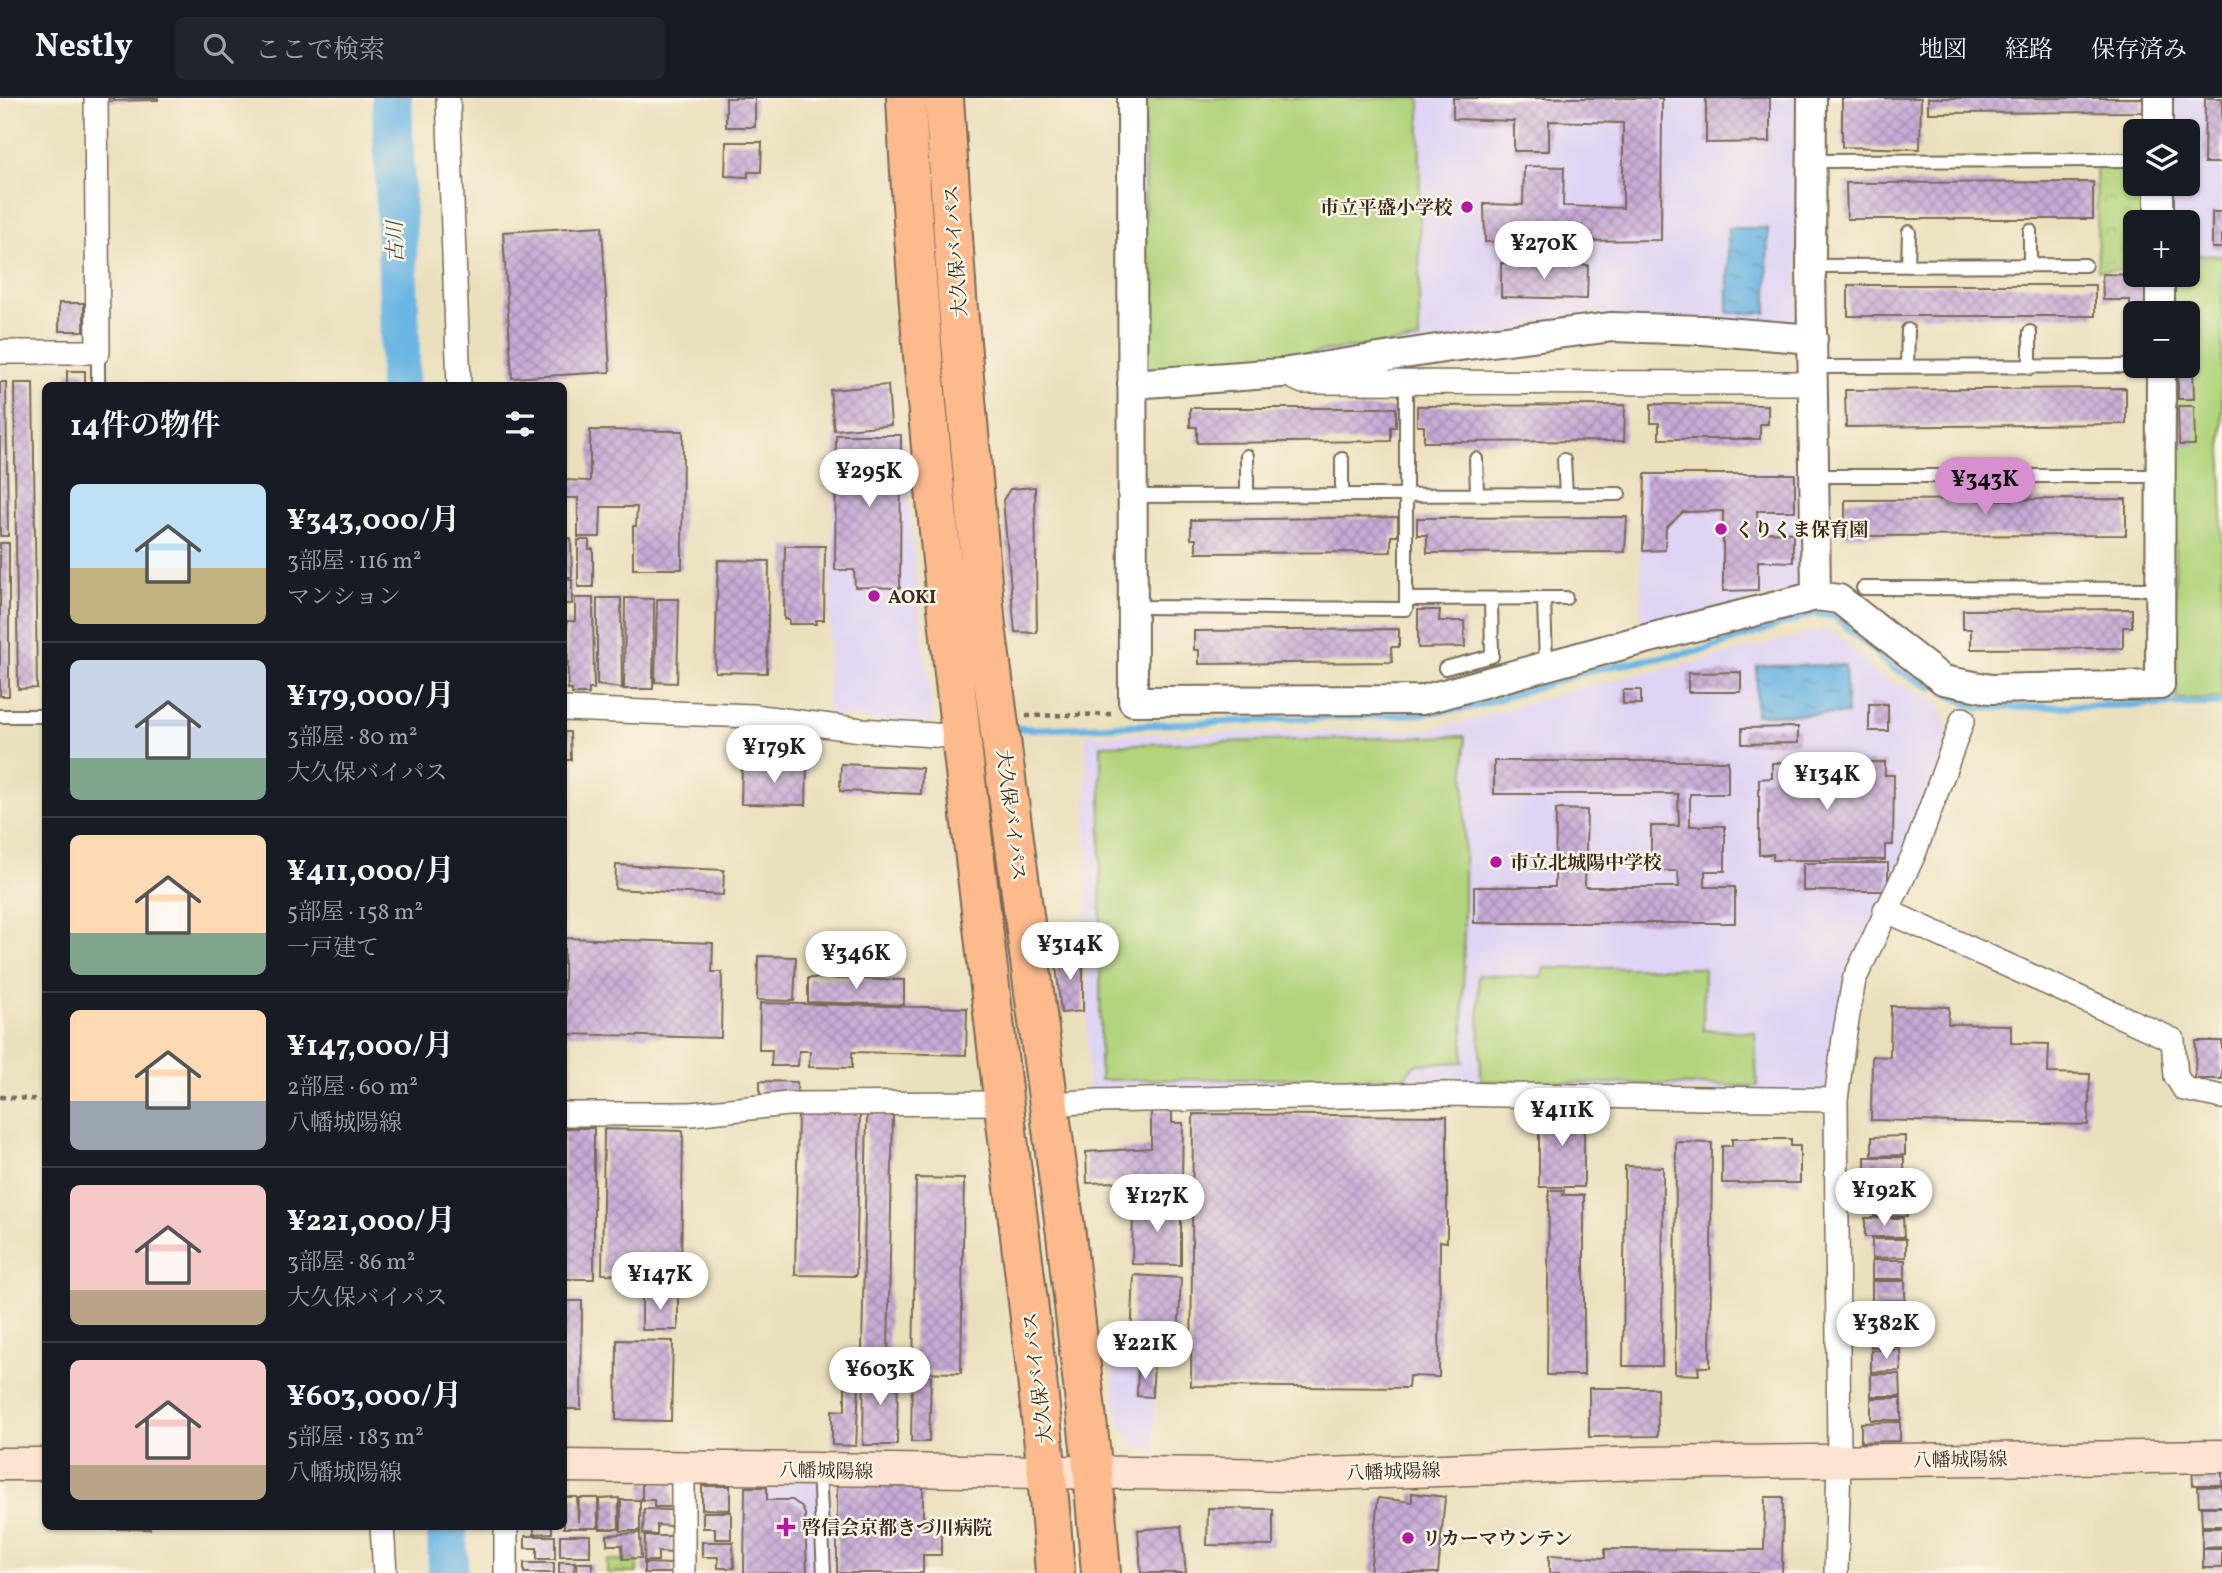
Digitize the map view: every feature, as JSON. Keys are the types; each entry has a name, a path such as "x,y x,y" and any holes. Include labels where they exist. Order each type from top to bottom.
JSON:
{"highway":[{"name":"大久保バイパス","path":"906,98 916,283 938,529 1047,1472 1055,1573"},
{"name":"大久保バイパス","path":"944,98 958,311 986,626 1049,1104 1093,1473 1101,1573"}],"main road":[{"name":"八幡城陽線","path":"567,1466 1296,1475 1642,1463 2222,1456"},
{"path":"0,1464 42,1464"}],"street":[{"path":"0,352 98,352 96,98"},
{"path":"448,98 459,382"},
{"path":"1132,98 1133,701 1422,700 1816,596 1839,599 1943,680 1990,689 2160,685 2161,378"},
{"path":"1812,98 1811,266 1816,596"},
{"path":"2158,98 2158,119"},
{"path":"1132,384 1282,373 1450,346 1612,327 1702,330 1813,339"},
{"path":"1282,373 1303,382 1812,375"},
{"path":"567,709 752,716 861,730 962,737"},
{"path":"1836,1573 1839,1461 1836,1100 1854,980 1885,910 1914,854 1963,719"},
{"path":"1885,910 2173,1040 2176,1076 2183,1088 2222,1097"},
{"path":"1049,1104 1444,1094 1836,1100"},
{"path":"567,1114 691,1114 788,1104 1004,1103"},
{"path":"683,1469 683,1573"},
{"path":"382,1530 385,1573"},
{"path":"506,1530 506,1573"}],"lane":[{"path":"1811,161 2123,160"},
{"path":"2029,231 2030,265"},
{"path":"1908,266 1909,232"},
{"path":"1811,266 2085,265"},
{"path":"1907,366 1908,330"},
{"path":"2029,332 2029,368"},
{"path":"98,352 98,382"},
{"path":"1812,375 1907,366 2123,367"},
{"path":"1133,607 1406,609 1406,382"},
{"path":"1247,456 1247,496"},
{"path":"1342,459 1342,495"},
{"path":"1476,459 1478,495"},
{"path":"1564,460 1566,494"},
{"path":"1814,476 2162,476"},
{"path":"1133,496 1619,494"},
{"path":"1863,588 2161,589"},
{"path":"1544,598 1546,666"},
{"path":"1406,599 1566,598"},
{"path":"1445,668 1492,656 1492,599"},
{"path":"0,716 42,716"},
{"path":"819,1470 824,1573"}],"path":[{"path":"1020,716 1127,713 1133,701"},
{"path":"0,1097 42,1100"}],"shaded area":[{"name":"市立平盛小学校","path":"1137,98 1796,98 1798,327 1381,352 1138,376"},
{"path":"2169,98 2222,98 2222,698 2177,699 2186,378 2200,378 2200,301 2172,301 2171,287 2200,287 2200,210 2170,210 2170,196 2200,196 2200,119 2169,119"},
{"path":"902,430 933,722 883,721 827,714 835,432"},
{"name":"くりくま保育園","path":"1803,470 1800,587 1641,633 1640,471"},
{"name":"市立北城陽中学校","path":"1823,630 1834,633 1854,648 1878,675 1938,703 1944,713 1949,735 1827,1086 1820,1093 1469,1087 1088,1089 1086,735 1423,730 1464,722 1579,688"},
{"path":"1110,1342 1153,1343 1155,1450 1138,1448 1118,1420"},
{"name":"啓信会京都きづ川病院","path":"831,1481 832,1573 740,1573 743,1482"}],"green space":[{"path":"1145,98 1420,98 1419,340 1144,372"},
{"path":"2096,167 2123,167 2123,196 2150,196 2150,210 2123,210 2123,270 2098,270"},
{"path":"2200,255 2222,256 2222,698 2177,699 2172,378 2200,378 2200,301 2172,301 2171,288 2200,287"},
{"path":"1465,736 1463,1062 1416,1064 1403,1078 1100,1080 1101,745"},
{"path":"1544,968 1704,968 1703,1030 1755,1032 1757,1086 1481,1081 1478,975 1542,977"},
{"path":"607,1560 637,1560 637,1573 607,1573"}],"water":[{"path":"1728,228 1768,228 1767,313 1728,313"},
{"path":"1845,665 1847,714 1756,715 1757,666"}],"building":[{"path":"108,98 158,98 158,100 109,101"},
{"path":"726,98 755,98 755,127 726,127"},
{"path":"1453,98 1662,98 1661,240 1485,242 1484,204 1523,205 1524,166 1564,167 1563,206 1623,208 1623,123 1549,121 1549,151 1514,151 1514,121 1453,119"},
{"path":"1706,98 1770,98 1770,142 1706,143"},
{"path":"1842,98 1921,98 1920,149 1842,147"},
{"path":"1928,98 2143,98 2143,112 1928,113"},
{"path":"2205,98 2222,98 2222,163 2204,163"},
{"path":"726,142 762,142 761,172 748,172 748,177 725,176"},
{"path":"2093,182 2093,219 1847,219 1846,183"},
{"path":"2212,212 2222,212 2222,248 2212,248"},
{"path":"602,226 610,372 512,378 503,232"},
{"path":"1501,263 1588,265 1587,299 1501,297"},
{"path":"2102,274 2123,274 2123,287 2148,287 2148,301 2103,300"},
{"path":"1848,285 2095,285 2095,316 1848,316"},
{"path":"59,303 84,303 84,331 59,331"},
{"path":"67,371 85,371 85,382 67,382"},
{"path":"2178,378 2193,378 2194,399 2178,399"},
{"path":"0,382 6,382 8,536 0,536"},
{"path":"14,383 33,383 37,688 18,689"},
{"path":"888,385 891,425 834,430 830,390"},
{"path":"2126,388 2126,424 1846,427 1845,390"},
{"path":"1651,404 1768,405 1768,424 1760,424 1760,439 1659,439 1659,423 1651,423"},
{"path":"1625,405 1624,441 1424,442 1424,426 1417,426 1417,406"},
{"path":"2178,406 2194,406 2195,445 2179,445"},
{"path":"1190,408 1396,408 1396,427 1391,427 1391,441 1197,443 1197,427 1190,427"},
{"path":"590,430 683,431 682,569 633,569 633,526 636,526 637,507 601,507 600,537 578,537 578,498 567,498 567,480 590,481"},
{"path":"836,435 901,435 900,588 855,587 854,570 835,570"},
{"path":"1645,474 1795,474 1795,511 1757,511 1758,532 1793,533 1793,562 1758,561 1758,590 1723,591 1723,511 1683,512 1666,528 1665,550 1643,551"},
{"path":"1035,487 1037,633 1015,632 1003,500 1010,489"},
{"path":"2126,499 2126,535 1845,536 1845,500"},
{"path":"1398,517 1398,536 1391,536 1391,552 1196,553 1196,539 1191,539 1191,520"},
{"path":"1627,517 1625,552 1427,553 1427,535 1417,535 1417,518"},
{"path":"567,538 571,538 572,577 567,577"},
{"path":"578,540 589,540 589,549 593,549 593,587 578,587"},
{"path":"0,543 9,543 9,696 0,696"},
{"path":"785,546 825,546 824,620 816,620 816,624 789,624 789,619 784,619"},
{"path":"718,560 769,561 767,673 715,672"},
{"path":"567,579 572,580 572,604 567,604"},
{"path":"575,598 593,598 594,689 589,689 589,694 572,694 572,690 568,690 567,621 575,621"},
{"path":"597,598 621,598 622,688 597,685"},
{"path":"625,598 654,599 653,689 624,689"},
{"path":"657,599 679,599 677,683 655,682"},
{"path":"2132,609 2132,627 2123,627 2123,648 1971,649 1971,629 1963,629 1963,610"},
{"path":"1418,610 1440,610 1439,621 1464,621 1465,647 1418,648"},
{"path":"1399,629 1399,647 1391,647 1392,662 1199,664 1199,650 1194,650 1194,631"},
{"path":"1741,672 1741,692 1688,692 1688,673"},
{"path":"1623,690 1641,690 1641,704 1623,704"},
{"path":"1869,704 1888,704 1888,731 1869,731"},
{"path":"1798,727 1798,743 1742,744 1742,728"},
{"path":"567,732 570,732 571,760 567,760"},
{"path":"1494,761 1728,761 1728,794 1690,794 1690,826 1725,826 1725,871 1705,871 1705,887 1735,887 1735,923 1474,923 1474,887 1555,887 1556,809 1587,810 1585,887 1679,887 1678,871 1651,871 1651,826 1679,826 1678,794 1494,794"},
{"path":"1885,762 1885,775 1894,775 1893,845 1885,845 1885,860 1773,860 1773,854 1759,855 1759,779 1772,778 1772,763"},
{"path":"742,764 807,766 806,805 741,804"},
{"path":"841,764 922,768 921,794 840,791"},
{"path":"1803,863 1888,863 1888,891 1803,891"},
{"path":"616,865 724,870 723,895 615,889"},
{"path":"567,938 713,943 712,972 722,972 721,1038 567,1034"},
{"path":"1055,955 1083,955 1083,1011 1061,1013"},
{"path":"758,956 796,957 794,1001 757,1000"},
{"path":"808,978 904,980 904,1005 808,1002"},
{"path":"760,1003 967,1008 966,1055 852,1052 852,1068 809,1067 810,1051 799,1051 798,1066 771,1066 772,1050 759,1050"},
{"path":"1891,1006 1949,1007 1948,1024 2011,1025 2011,1043 2049,1044 2048,1073 2090,1074 2088,1125 1871,1120 1872,1056 1890,1057"},
{"path":"2196,1041 2222,1041 2222,1079 2195,1079"},
{"path":"760,1081 797,1082 797,1096 760,1095"},
{"path":"1539,1110 1584,1110 1584,1187 1539,1187"},
{"path":"1151,1111 1172,1111 1172,1123 1183,1123 1182,1180 1087,1183 1086,1152 1151,1148"},
{"path":"798,1113 860,1114 856,1276 795,1275"},
{"path":"867,1114 893,1115 888,1352 862,1351"},
{"path":"1193,1114 1447,1116 1447,1242 1440,1241 1439,1377 1409,1376 1408,1388 1191,1386"},
{"path":"567,1128 594,1128 594,1279 567,1279"},
{"path":"604,1129 683,1131 681,1275 602,1274"},
{"path":"1905,1136 1905,1155 1872,1156 1872,1137"},
{"path":"1732,1139 1791,1139 1791,1146 1800,1146 1800,1183 1722,1183 1722,1146 1732,1146"},
{"path":"1676,1142 1712,1143 1710,1367 1698,1367 1699,1375 1675,1374"},
{"path":"1865,1157 1904,1157 1904,1176 1886,1177 1907,1177 1907,1196 1873,1197 1873,1177 1865,1177"},
{"path":"1625,1166 1663,1167 1662,1366 1623,1366"},
{"path":"916,1178 964,1179 961,1373 913,1372"},
{"path":"1549,1190 1564,1190 1563,1195 1584,1195 1584,1375 1547,1375"},
{"path":"1907,1197 1907,1216 1874,1217 1873,1198"},
{"path":"1133,1202 1181,1203 1181,1265 1132,1264"},
{"path":"1865,1218 1903,1218 1904,1237 1865,1237"},
{"path":"1872,1239 1906,1239 1906,1257 1872,1258"},
{"path":"1872,1260 1905,1260 1905,1279 1872,1279"},
{"path":"1134,1275 1181,1278 1178,1341 1131,1338"},
{"path":"1872,1281 1905,1281 1905,1300 1872,1301"},
{"path":"642,1295 678,1295 678,1330 642,1330"},
{"path":"567,1301 582,1301 581,1409 567,1409"},
{"path":"1873,1302 1903,1302 1903,1324 1874,1324"},
{"path":"1900,1325 1900,1347 1871,1347 1871,1326"},
{"path":"617,1340 673,1341 671,1421 616,1420"},
{"path":"1871,1350 1900,1350 1901,1371 1871,1372"},
{"path":"1138,1365 1154,1365 1152,1397 1137,1396"},
{"path":"864,1368 898,1369 897,1445 863,1445"},
{"path":"1871,1374 1900,1374 1901,1396 1871,1396"},
{"path":"912,1376 931,1376 929,1442 911,1442"},
{"path":"845,1387 859,1387 856,1446 832,1445 832,1410 845,1411"},
{"path":"1589,1388 1657,1388 1658,1436 1589,1437"},
{"path":"1871,1398 1901,1398 1901,1420 1871,1420"},
{"path":"1900,1422 1900,1441 1861,1442 1861,1423"},
{"path":"2192,1466 2222,1466 2222,1485 2193,1485"},
{"path":"642,1483 672,1483 673,1507 654,1507 654,1500 642,1500"},
{"path":"837,1484 923,1484 923,1525 941,1525 941,1555 923,1555 923,1573 837,1573"},
{"path":"702,1486 730,1486 730,1510 702,1509"},
{"path":"2222,1486 2222,1506 2199,1506 2198,1487"},
{"path":"745,1487 767,1487 767,1500 792,1500 801,1506 805,1514 807,1573 744,1573"},
{"name":"リカーマウンテン","path":"1412,1493 1445,1497 1438,1573 1370,1573 1378,1498 1412,1502"},
{"path":"567,1497 577,1497 578,1522 579,1498 598,1498 598,1528 567,1528"},
{"path":"1765,1497 1783,1497 1782,1573 1549,1573 1549,1555 1605,1558 1605,1549 1764,1550"},
{"path":"619,1498 619,1529 600,1529 599,1499"},
{"path":"621,1500 640,1500 640,1531 621,1531"},
{"path":"2201,1507 2222,1507 2222,1526 2202,1526"},
{"path":"1208,1508 1273,1509 1273,1546 1207,1545"},
{"path":"644,1509 671,1510 671,1526 657,1525 657,1535 643,1534"},
{"path":"703,1512 731,1512 731,1539 715,1539 715,1528 703,1528"},
{"path":"1181,1526 1186,1573 1141,1573 1138,1530"},
{"path":"2202,1528 2222,1528 2222,1547 2202,1548"},
{"path":"534,1530 552,1530 552,1533 534,1534"},
{"path":"640,1533 641,1558 623,1559 622,1545 607,1545 607,1535"},
{"path":"560,1535 590,1535 590,1556 560,1556"},
{"path":"525,1536 555,1536 555,1559 537,1559 537,1548 525,1548"},
{"path":"645,1536 672,1536 672,1553 658,1552 658,1561 644,1561"},
{"path":"702,1542 733,1542 734,1568 718,1568 718,1557 702,1557"},
{"path":"2203,1549 2222,1549 2222,1568 2203,1568"},
{"path":"559,1562 575,1562 574,1573 559,1573"},
{"path":"524,1563 554,1563 554,1573 524,1573"},
{"path":"577,1563 592,1563 592,1573 577,1573"},
{"path":"644,1563 672,1564 672,1573 644,1573"}],"waterway":[{"name":"古川","path":"392,98 399,382"},
{"path":"1010,728 1043,729 1415,714 1472,707 1595,669 1704,650 1814,613 1835,616 1891,667 1932,687"},
{"path":"1946,693 1978,708 2222,703"},
{"name":"古川","path":"447,1530 448,1573"}],"place":[{"name":"市立平盛小学校","path":"1467,207"},
{"name":"くりくま保育園","path":"1721,529"},
{"name":"AOKI","path":"874,596"},
{"name":"市立北城陽中学校","path":"1496,862"},
{"name":"啓信会京都きづ川病院","path":"786,1527"},
{"name":"リカーマウンテン","path":"1408,1538"}]}
